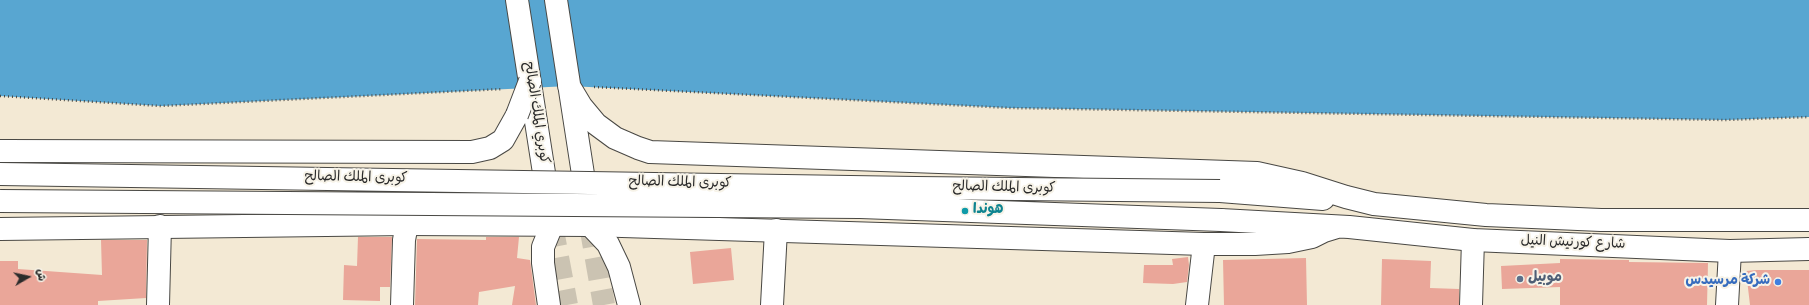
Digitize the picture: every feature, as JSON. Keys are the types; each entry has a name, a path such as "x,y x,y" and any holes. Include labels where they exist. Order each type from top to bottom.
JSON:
{"main road":[{"name":"كوبري الملك الصالح","path":"517,0 552,225"},
{"path":"556,0 590,225 608,244 619,267 629,305"},
{"path":"0,151 472,152 490,148 502,140 517,115 530,84"},
{"path":"569,86 580,106 592,120 605,131 626,144 650,152 1257,173 1302,183 1360,202"},
{"path":"402,305 404,240 407,224 416,214 422,202 424,188 422,175 417,163 408,152"},
{"path":"732,154 735,228"},
{"name":"كوبرى الملك الصالح","path":"0,174 900,188 1220,191 1360,202"},
{"name":"كوبرى الملك الصالح","path":"0,201 860,207 1221,220 1337,227"},
{"name":"شارع كورنيش النيل","path":"1360,202 1386,206 1486,215 1593,220 1809,220"},
{"path":"0,229 407,224 590,225 735,228 1204,244 1288,242 1312,236 1337,227"},
{"path":"549,305 543,263 543,247 552,225"},
{"path":"158,305 160,226"},
{"name":"شارع كورنيش النيل","path":"1337,227 1473,240 1730,251 1809,249"},
{"path":"772,305 776,230"},
{"path":"1471,305 1473,240"},
{"path":"1197,305 1204,244"},
{"path":"1728,305 1730,251"}],"path":[{"path":"0,96 161,106 530,84"},
{"path":"569,86 1010,108 1725,120 1809,117"}],"water":[{"path":"0,0 1809,0 1809,117 1725,120 1010,108 569,86 161,106 0,96"}],"building":[{"path":"358,237 392,237 390,287 380,287 380,301 343,300 344,265 357,266"},
{"path":"486,237 519,237 517,258 530,260 536,305 512,305 515,286 479,292 478,305 415,305 417,239 486,240"},
{"path":"101,240 147,240 146,298 98,301 98,305 0,305 0,261 18,261 18,269 102,275"},
{"path":"731,248 734,280 693,284 690,252"},
{"path":"1188,257 1189,265 1187,282 1173,284 1143,283 1144,265 1173,265 1172,259"},
{"path":"1306,258 1307,305 1224,305 1223,260"},
{"path":"1382,259 1431,261 1430,288 1459,289 1459,305 1381,305"},
{"path":"1560,259 1708,263 1707,305 1560,305 1560,287 1502,289 1501,266 1560,263"},
{"name":"شركة مرسيدس","path":"1809,270 1809,305 1750,305 1746,271"}],"tunnel":[{"path":"552,225 567,305"},
{"path":"590,225 604,305"}],"place":[{"name":"هوندا","path":"965,211"},
{"name":"موبيل","path":"1520,279"},
{"name":"شركة مرسيدس","path":"1778,282"}]}
